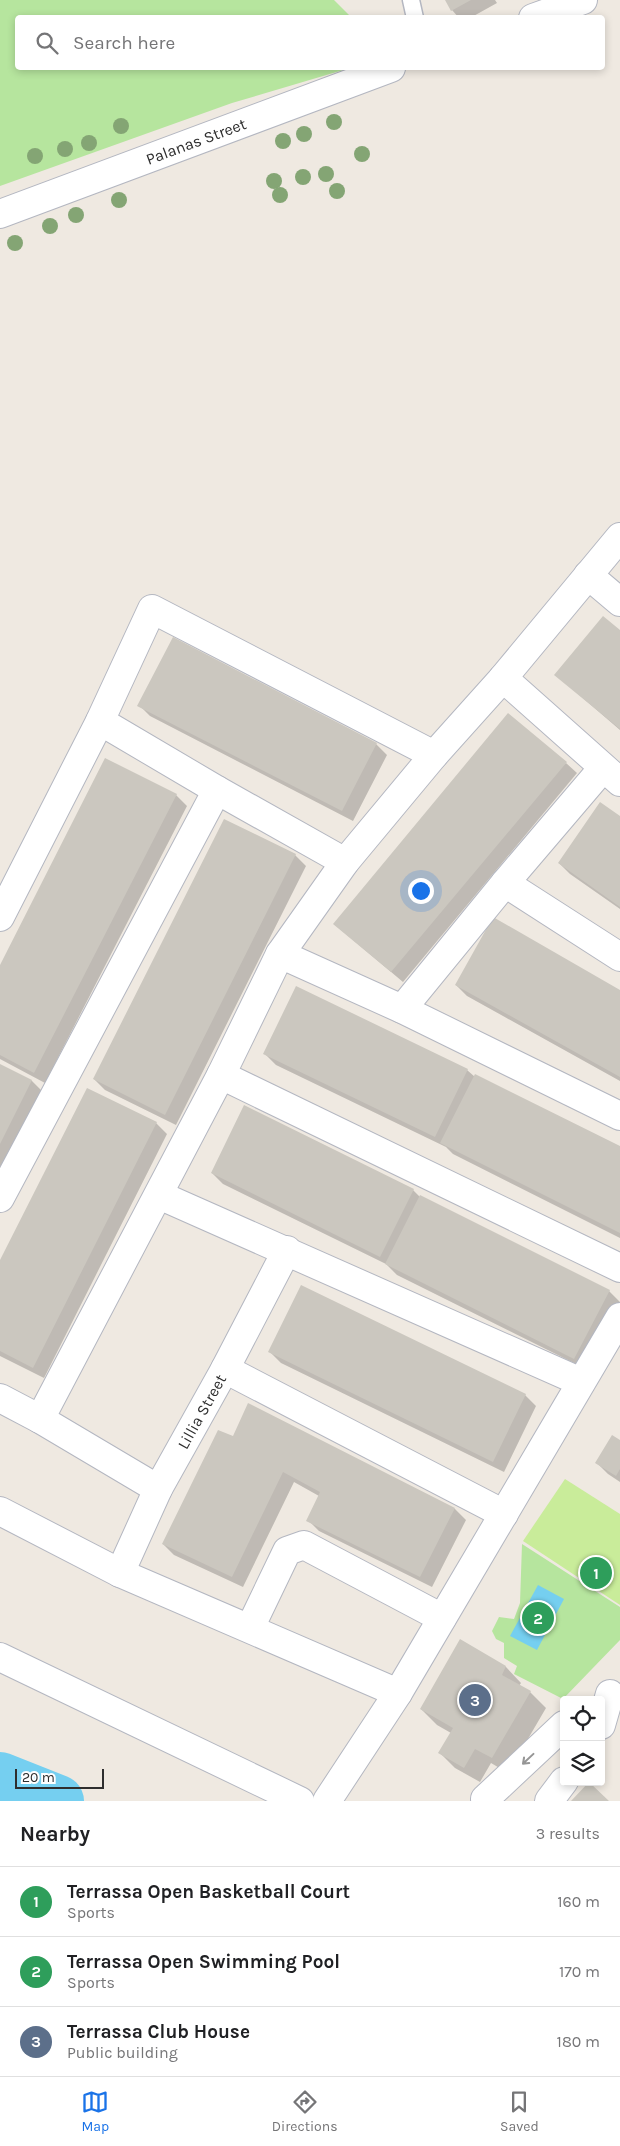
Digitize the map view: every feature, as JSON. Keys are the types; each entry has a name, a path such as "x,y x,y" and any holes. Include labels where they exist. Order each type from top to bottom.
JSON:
{"street":[{"path":"541,15 583,0"},
{"name":"Palanas Street","path":"0,214 386,70"},
{"path":"40,1419 221,1075 280,954 345,862 434,755 503,678 620,537"},
{"path":"588,575 620,602"},
{"path":"0,916 100,721 152,609 434,755"},
{"path":"402,1009 505,882 611,775 503,678"},
{"path":"100,721 345,862"},
{"path":"0,1198 217,790"},
{"path":"505,882 620,957"},
{"path":"280,954 402,1009 620,1116"},
{"path":"221,1075 620,1268"},
{"path":"158,1195 582,1382"},
{"name":"Lillia Street","path":"120,1573 158,1489 225,1369 286,1250"},
{"path":"327,1801 398,1693 620,1317"},
{"path":"225,1369 504,1514"},
{"path":"0,1398 40,1419 158,1489"},
{"path":"0,1511 120,1573 398,1693"},
{"path":"250,1628 287,1551 304,1545 442,1618"},
{"path":"0,1657 300,1801"},
{"path":"605,1710 610,1692"},
{"path":"485,1800 560,1730"},
{"path":"549,1801 560,1786"}],"lane":[{"path":"411,0 414,15"}],"green space":[{"path":"0,0 334,0 349,15 15,15 15,70 343,70 232,103 0,186"},
{"path":"565,1479 620,1514 620,1605 523,1541"},
{"path":"522,1544 620,1607 620,1640 566,1696 560,1697 514,1674 517,1666 504,1658 504,1643 496,1639 492,1631 499,1617 514,1619 520,1603"}],"water":[{"path":"538,1585 564,1599 537,1650 510,1636"}],"building":[{"path":"445,0 471,0 451,11"},
{"path":"603,616 620,630 620,729 554,675"},
{"path":"173,637 377,743 342,811 137,706"},
{"path":"508,713 567,762 391,972 333,924"},
{"path":"105,758 177,794 34,1073 0,1055 0,965"},
{"path":"600,802 620,816 620,907 558,863"},
{"path":"224,819 296,854 165,1115 93,1079"},
{"path":"493,917 620,990 620,1077 455,985"},
{"path":"296,986 468,1069 435,1137 263,1054"},
{"path":"0,1064 32,1080 0,1144"},
{"path":"475,1074 620,1146 620,1233 440,1143"},
{"path":"87,1088 157,1122 33,1368 0,1351 0,1260"},
{"path":"244,1105 414,1189 380,1257 211,1173"},
{"path":"420,1195 610,1290 574,1359 385,1264"},
{"path":"301,1285 526,1394 493,1462 268,1352"},
{"path":"248,1403 455,1508 420,1577 306,1521 320,1492 283,1472 232,1577 162,1544 218,1430 233,1436"},
{"path":"612,1435 620,1440 620,1469 616,1476 595,1463"},
{"path":"460,1639 506,1666 502,1675 531,1691 492,1758 475,1749 464,1768 438,1753 453,1728 420,1709"},
{"path":"585,1786 593,1786 609,1801 571,1801"}],"waterway":[{"path":"0,1778 58,1801"}],"place":[{"name":"Terrassa Open Basketball Court","path":"596,1573"},
{"name":"Terrassa Open Swimming Pool","path":"538,1618"},
{"name":"Terrassa Club House","path":"475,1700"}]}
